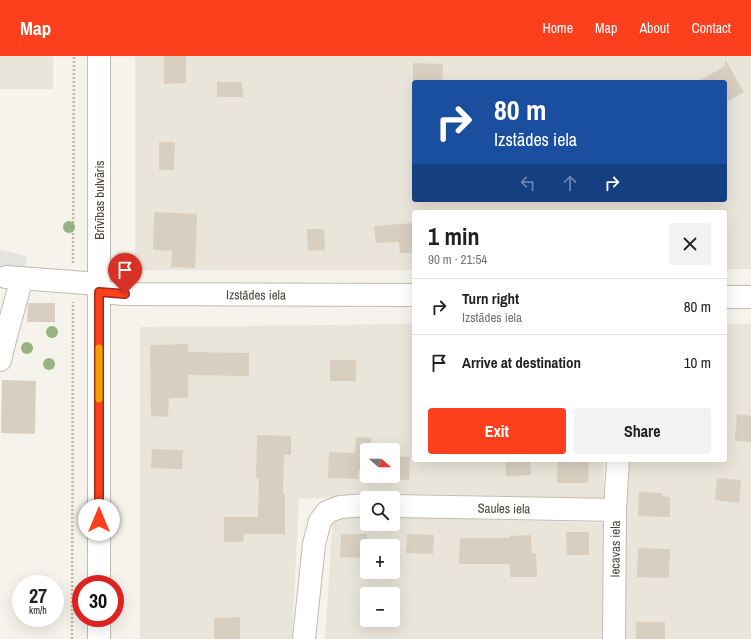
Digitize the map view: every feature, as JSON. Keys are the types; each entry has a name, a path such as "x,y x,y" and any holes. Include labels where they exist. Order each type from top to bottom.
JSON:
{"street":[{"name":"Brīvības bulvāris","path":"99,56 99,575"},
{"name":"Izstādes iela","path":"0,360 7,332 14,278 73,283 125,294 412,295"},
{"path":"727,297 751,298"},
{"name":"Iecavas iela","path":"614,639 615,510 618,462"},
{"path":"304,639 314,544 320,521 327,512 340,507 360,506"},
{"name":"Saules iela","path":"400,506 615,510"},
{"path":"99,627 99,639"}],"path":[{"path":"74,56 74,249"},
{"path":"72,639 73,283"}],"shaded area":[{"path":"0,56 53,56 53,89 0,89"},
{"path":"135,56 751,56 751,269 727,269 727,210 412,210 412,270 135,270"},
{"path":"0,250 27,256 24,271 0,267"},
{"path":"412,324 412,462 603,462 604,498 400,495 400,491 360,491 360,496 299,499 292,639 140,639 140,327"},
{"path":"727,324 751,324 751,639 626,639 625,462 727,462"},
{"path":"333,517 360,517 360,531 400,531 400,517 606,523 602,639 325,639"}],"building":[{"path":"164,56 186,56 186,83 164,84"},
{"path":"725,59 744,92 727,102 727,80 700,80 725,66"},
{"path":"413,63 443,64 442,80 413,80"},
{"path":"217,82 242,82 243,97 217,97"},
{"path":"159,142 175,142 174,170 159,170"},
{"path":"154,212 197,214 195,268 171,267 172,251 153,250"},
{"path":"412,223 412,253 400,253 399,242 376,243 374,226"},
{"path":"307,229 324,229 325,250 308,251"},
{"path":"28,303 55,303 55,322 27,322"},
{"path":"188,344 188,352 249,353 249,376 188,375 188,398 169,398 168,417 151,416 150,345"},
{"path":"330,360 356,360 356,381 330,381"},
{"path":"2,380 36,381 35,434 1,433"},
{"path":"737,414 751,416 751,442 735,441"},
{"path":"257,435 291,436 291,455 284,455 283,494 285,494 285,534 244,534 243,542 224,542 224,517 258,517 259,478 256,478"},
{"path":"356,437 371,438 371,443 360,443 360,470 358,470 358,479 328,478 329,452 355,453"},
{"path":"152,449 183,450 182,469 151,468"},
{"path":"400,456 410,457 409,480 400,480"},
{"path":"505,462 530,462 531,475 506,476"},
{"path":"558,462 589,462 588,483 557,483"},
{"path":"717,478 741,480 739,503 715,500"},
{"path":"639,492 662,493 662,496 670,497 670,517 638,516"},
{"path":"566,532 589,532 589,555 567,555"},
{"path":"341,534 367,534 367,539 360,539 360,558 340,557"},
{"path":"407,534 434,535 433,554 406,553"},
{"path":"531,535 532,553 536,553 537,577 510,577 510,564 459,564 460,538 510,538 509,536"},
{"path":"638,548 670,549 669,578 637,577"},
{"path":"240,617 240,639 214,639 214,618"},
{"path":"636,622 665,622 665,639 636,639"}],"slow traffic":[{"path":"99,348 99,399"}],"route":[{"path":"99,520 99,292 125,294"}]}
